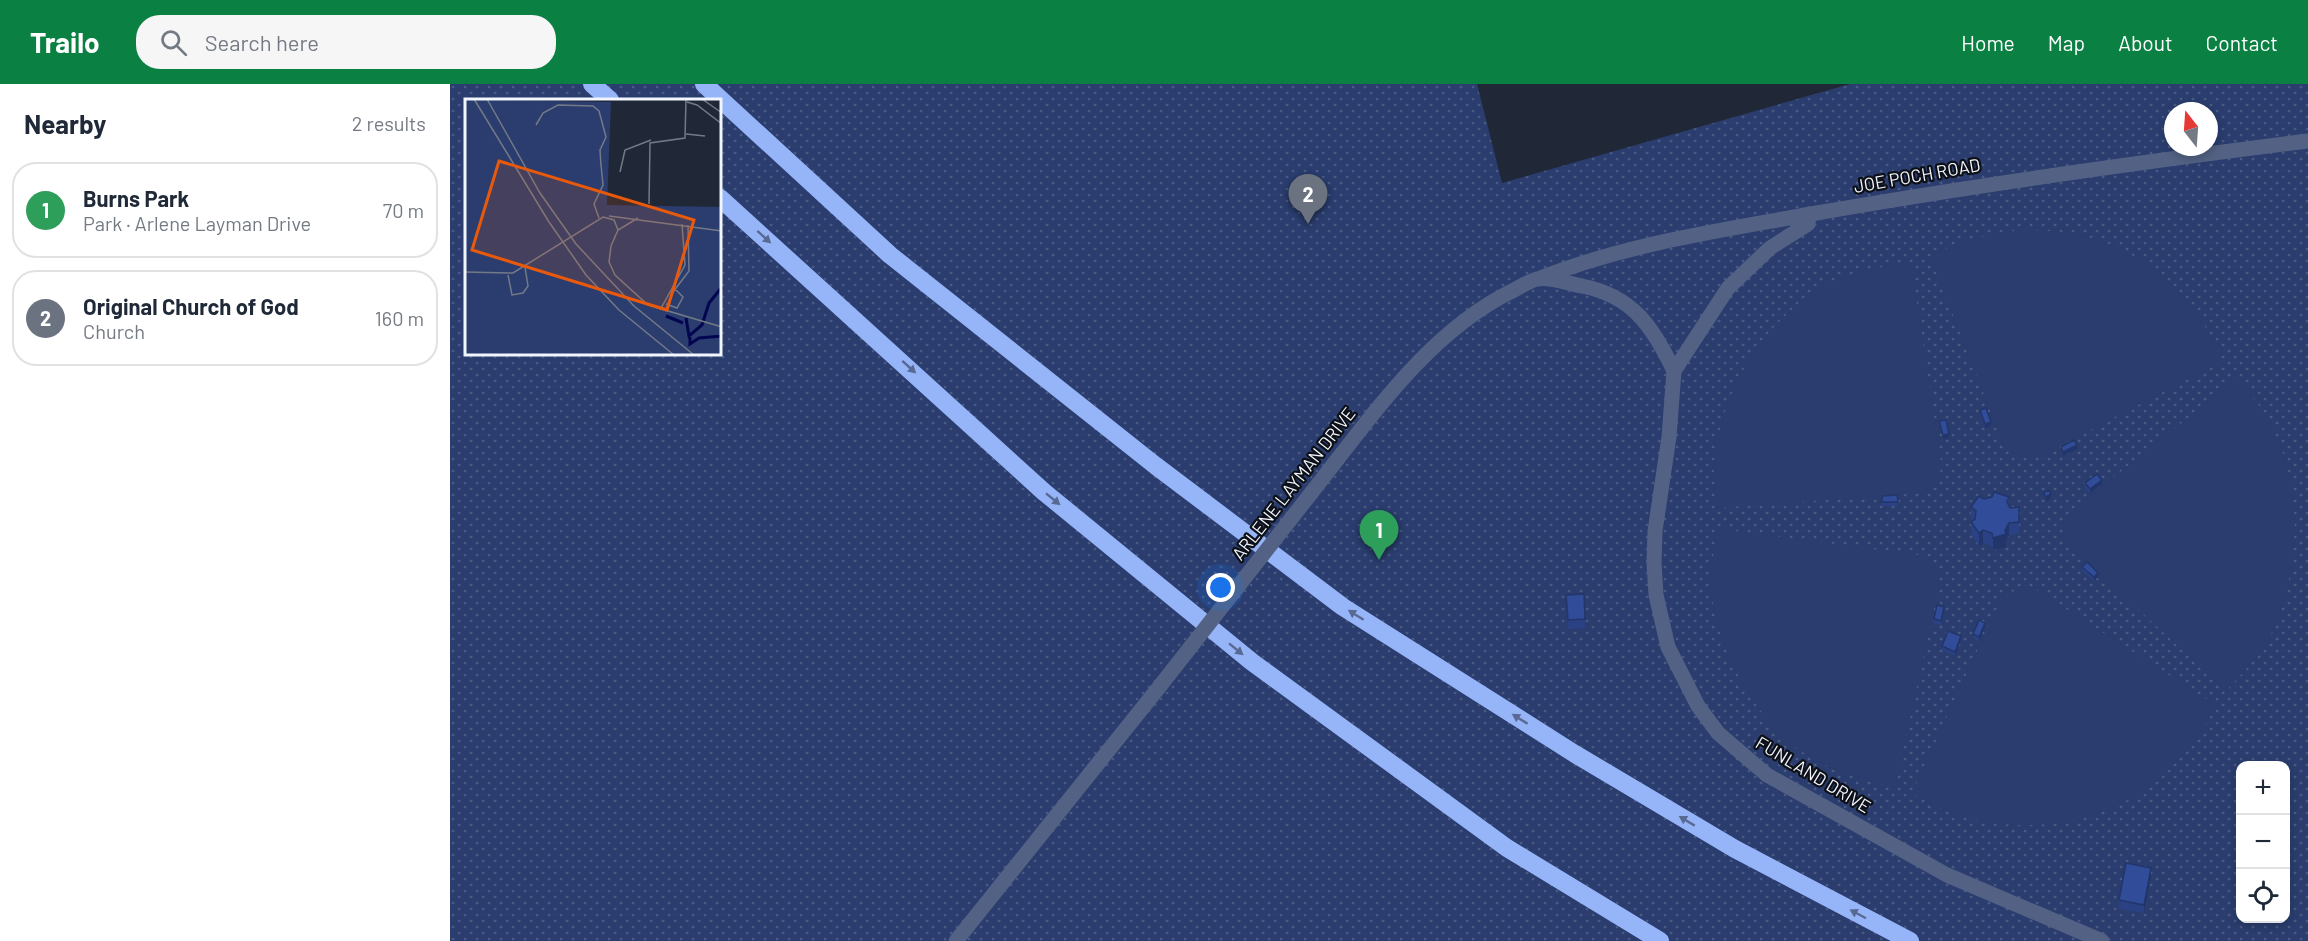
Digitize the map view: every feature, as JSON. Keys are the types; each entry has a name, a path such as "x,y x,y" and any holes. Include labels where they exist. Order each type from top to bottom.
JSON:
{"highway":[{"path":"591,84 609,99"},
{"path":"704,84 720,99"},
{"path":"722,101 890,255 1156,466 1343,607 1575,754 1725,843 1910,941"},
{"path":"722,200 1044,492 1252,662 1507,848 1660,941"}],"street":[{"name":"JOE POCH ROAD","path":"1538,279 1629,249 1694,234 2033,176 2308,141"},
{"name":"FUNLAND DRIVE","path":"1809,214 1808,224 1770,248 1728,288 1674,371 1669,437 1655,531 1656,595 1668,646 1681,677 1718,733 1767,774 1947,875 2102,941"},
{"path":"1538,279 1586,287 1629,306 1647,322 1674,371"},
{"name":"ARLENE LAYMAN DRIVE","path":"956,941 1382,404 1426,355 1474,315 1500,297 1538,279"}],"shaded area":[{"path":"450,84 1477,84 1502,183 1850,84 2308,84 2308,941 450,941"},
{"path":"2023,230 2084,236 2136,257 2155,270 2187,301 2213,340 2223,361 2038,457 2022,457 2013,453 2002,441 1930,256 1975,239"},
{"path":"1911,263 1941,461 1939,477 1934,485 1921,493 1717,508 1714,467 1721,424 1736,383 1758,346 1787,314 1815,290 1838,279 1862,272"},
{"path":"2236,379 2259,406 2276,436 2288,468 2294,502 2294,537 2291,571 2270,637 2244,672 2226,691 2066,542 2064,528 2074,509"},
{"path":"1720,529 1926,556 1935,566 1939,586 1895,788 1830,767 1799,749 1779,732 1745,688 1722,638 1711,587 1713,558"},
{"path":"2032,587 2217,706 2192,743 2169,769 2133,797 2104,811 2072,820 2039,825 2005,824 1972,819 1941,808 1912,793 2000,601 2018,588"}],"building":[{"path":"1986,408 1991,422 1985,424 1980,410"},
{"path":"1946,420 1949,434 1943,435 1939,421"},
{"path":"2074,440 2077,445 2063,452 2061,447"},
{"path":"2097,474 2102,480 2090,489 2085,483"},
{"path":"2049,490 2051,494 2046,497 2043,493"},
{"path":"1994,492 2009,497 2007,502 2010,508 2019,507 2019,522 2009,523 2005,530 2006,534 1993,538 1992,533 1983,530 1979,533 1971,522 1975,519 1976,511 1971,507 1979,496 1984,499 1992,497"},
{"path":"1897,495 1898,502 1882,502 1882,496"},
{"path":"2087,562 2098,573 2094,577 2082,567"},
{"path":"1584,594 1585,619 1568,620 1566,595"},
{"path":"1937,605 1944,607 1941,621 1934,619"},
{"path":"1979,620 1985,623 1979,637 1973,634"},
{"path":"1948,631 1961,636 1955,652 1942,646"},
{"path":"2126,863 2151,868 2144,905 2119,900"}],"place":[{"name":"Original Church of God","path":"1308,224"},
{"name":"Burns Park","path":"1379,560"}]}
